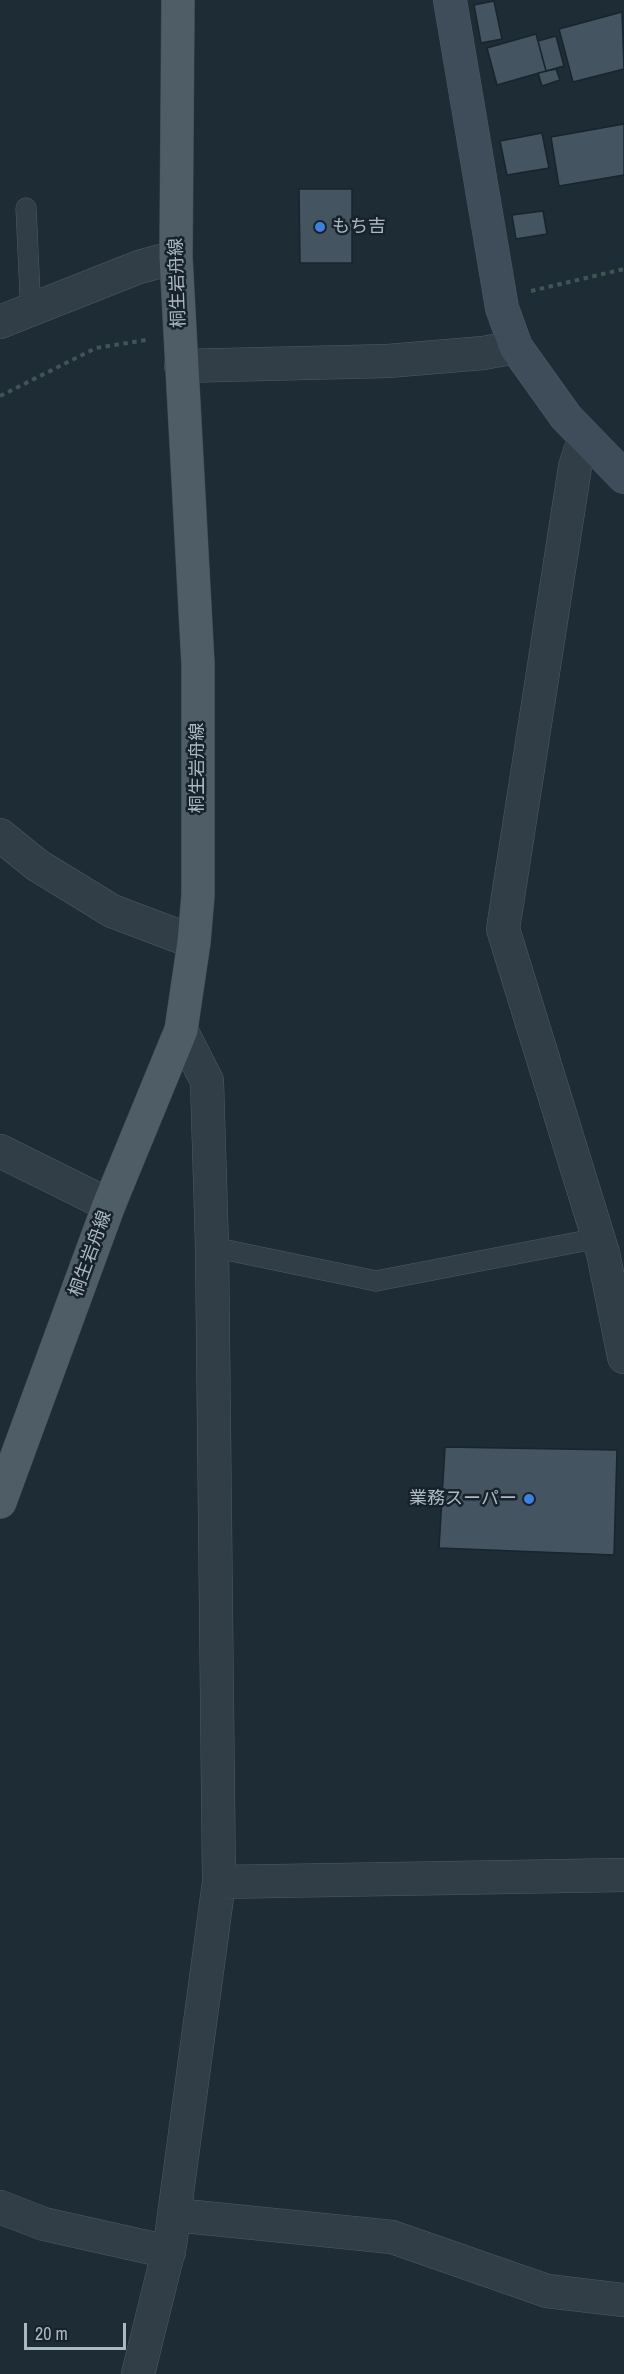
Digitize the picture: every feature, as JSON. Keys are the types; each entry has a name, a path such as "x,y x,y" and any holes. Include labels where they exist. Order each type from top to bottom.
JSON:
{"main road":[{"name":"桐生岩舟線","path":"0,1502 109,1205 181,1030 194,942 198,895 198,664 176,257 178,0"}],"street":[{"path":"450,0 502,308 516,347 550,398 587,441 624,477"},
{"path":"0,322 139,267 176,257"},
{"path":"181,366 388,361 499,352 516,347"},
{"path":"587,441 580,451 575,467 504,929 599,1238 624,1357"},
{"path":"0,835 37,865 112,911 194,942"},
{"path":"138,2374 169,2252 219,1882 212,1247 207,1081 181,1030"},
{"path":"0,1151 109,1205"},
{"path":"219,1882 624,1875"},
{"path":"0,2207 44,2224 169,2252"},
{"path":"175,2215 392,2237 547,2291 624,2300"}],"lane":[{"path":"26,208 30,294 33,309"},
{"path":"212,1247 376,1281 599,1238"}],"path":[{"path":"523,293 624,269"},
{"path":"0,396 96,348 150,339"}],"building":[{"path":"494,1 502,39 481,43 474,5"},
{"path":"622,12 624,69 573,82 559,29"},
{"path":"536,34 546,71 497,85 487,48"},
{"path":"556,36 564,66 546,71 538,41"},
{"path":"556,69 560,80 542,86 538,73"},
{"path":"624,124 624,175 559,186 551,137"},
{"path":"542,133 549,168 507,175 500,141"},
{"path":"299,189 352,189 352,263 300,263"},
{"path":"543,211 547,234 516,239 512,215"},
{"name":"業務スーパー","path":"445,1447 617,1450 614,1555 439,1548"}],"place":[{"name":"もち吉","path":"320,227"},
{"name":"業務スーパー","path":"529,1499"}]}
